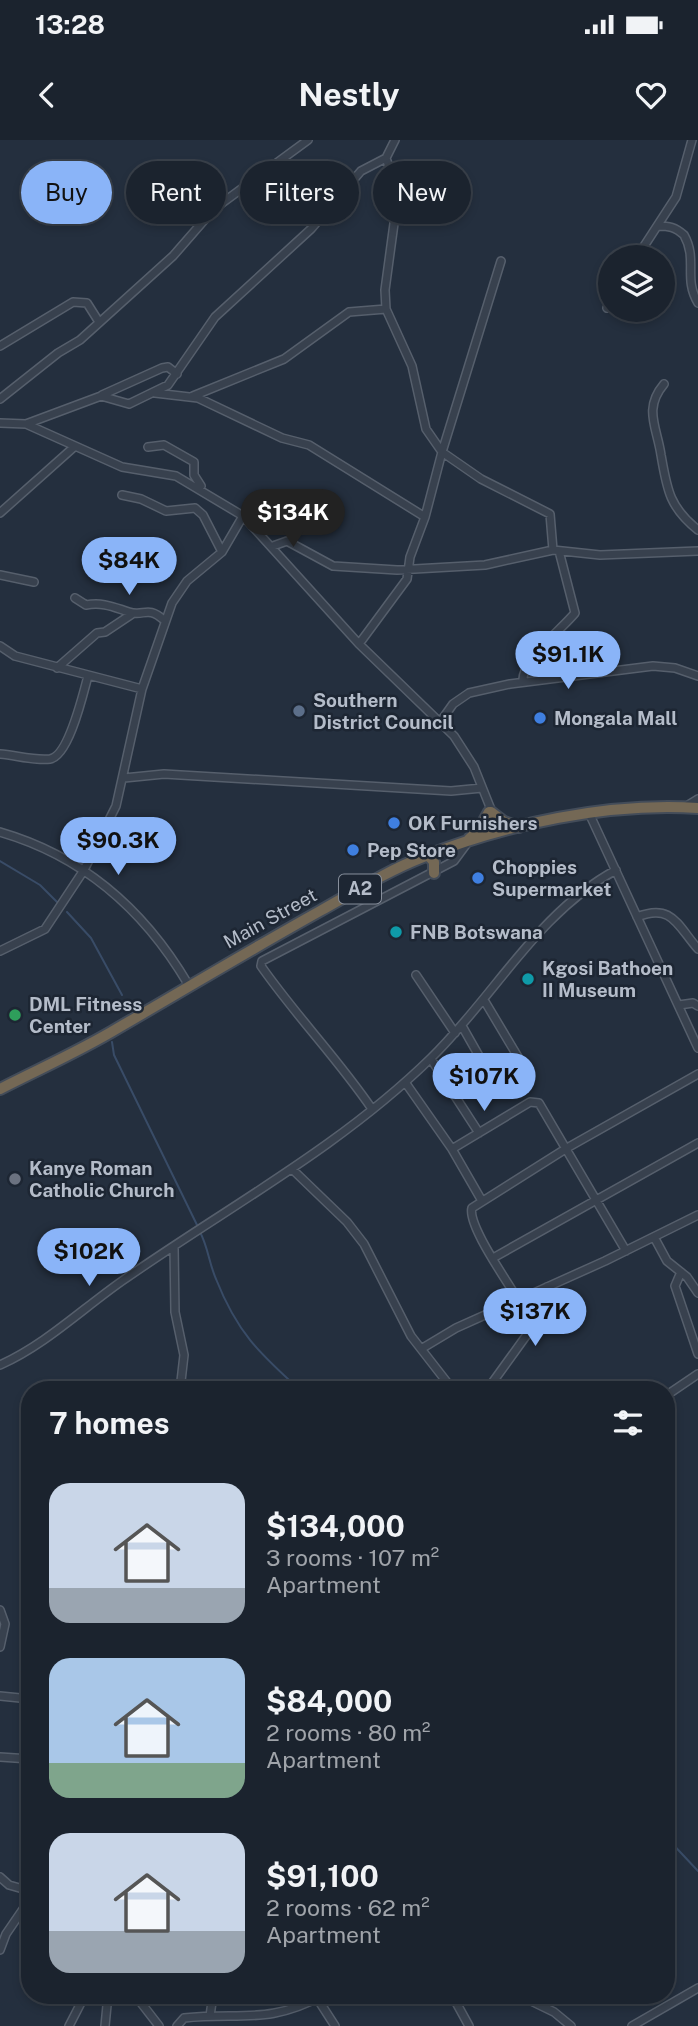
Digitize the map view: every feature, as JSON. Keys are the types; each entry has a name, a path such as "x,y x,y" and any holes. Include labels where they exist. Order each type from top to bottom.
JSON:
{"highway":[{"name":"Main Street","path":"0,1089 120,1027 188,984 380,878 429,855 496,833 589,813 636,807 698,808"},
{"path":"464,843 477,832 489,810 510,825 521,827"},
{"path":"429,855 434,862 434,873"}],"street":[{"path":"0,399 58,353 80,340 173,256 214,209 308,140"},
{"path":"395,140 386,158 398,194 385,290 386,309 412,366 426,429 442,452 481,479 550,514 556,550 575,613 529,663 522,675 523,682"},
{"path":"645,245 679,191 692,140"},
{"path":"101,396 125,405 168,385 215,317 311,229 361,171 372,162 386,158"},
{"path":"658,226 672,226 694,245 697,252 694,296 698,303"},
{"path":"359,644 406,582 407,569 501,261"},
{"path":"0,346 73,302 87,303 99,322"},
{"path":"192,397 300,351 349,312 386,309"},
{"path":"0,423 26,424 101,396 162,368 168,367 177,373"},
{"path":"664,384 651,406 664,481 678,512 698,530"},
{"path":"155,393 192,397 282,438 309,445 425,517"},
{"path":"26,424 74,447 133,470 176,475 203,489 243,516 359,644 441,721 466,753 482,788 496,833"},
{"path":"148,447 164,445 194,462 194,475 203,489"},
{"path":"0,513 74,447"},
{"path":"121,495 141,499 166,511 195,508 203,515 222,552"},
{"path":"0,951 45,929 84,870 116,806 142,689 164,620 187,581 222,552 243,516"},
{"path":"273,546 287,541 333,566 407,569 485,565 556,550 600,555 698,551"},
{"path":"0,575 34,582"},
{"path":"75,598 86,605 99,603 132,614"},
{"path":"57,668 97,634 106,632 132,614 144,610 156,612 164,620"},
{"path":"0,646 15,656 142,689"},
{"path":"441,721 463,696 523,682 653,666 674,668 698,676"},
{"path":"0,754 51,759 59,755 66,744 89,676"},
{"path":"124,778 164,774 451,790 482,788"},
{"path":"685,807 698,799"},
{"path":"589,813 698,1048"},
{"path":"0,832 19,837 84,870 134,909 188,984"},
{"path":"372,1109 328,1047 283,998 261,966 262,961 434,873 454,861 464,843"},
{"path":"0,1365 35,1346 174,1246 293,1170 372,1109 430,1059 462,1026 564,907 591,885 616,870"},
{"path":"637,917 656,911 668,914 698,949"},
{"path":"416,975 455,1033"},
{"path":"484,1000 524,1067"},
{"path":"679,1005 693,1003 698,1006"},
{"path":"462,1026 500,1093"},
{"path":"430,1059 479,1133"},
{"path":"518,1300 471,1214 472,1208 567,1148 698,1074"},
{"path":"405,1082 452,1149 482,1201"},
{"path":"452,1149 533,1101 541,1105 626,1251"},
{"path":"493,1258 698,1143"},
{"path":"293,1170 347,1222 364,1244 421,1349 446,1381"},
{"path":"421,1349 456,1328 626,1251 698,1215"},
{"path":"654,1237 667,1261 681,1272 698,1293"},
{"path":"174,1246 175,1311 184,1355 181,1381"},
{"path":"681,1272 674,1286 698,1354"},
{"path":"494,1381 526,1336 547,1287"},
{"path":"675,1390 698,1374"},
{"path":"0,1610 5,1624 0,1647"},
{"path":"0,1696 21,1698"},
{"path":"0,1756 21,1758"},
{"path":"0,1877 9,1885 21,1888"},
{"path":"0,1950 3,1933 21,1910"},
{"path":"675,2001 698,1988"},
{"path":"69,2026 80,2004"},
{"path":"106,2026 107,2004"},
{"path":"142,2004 159,2026"},
{"path":"210,2016 212,2004"},
{"path":"177,2026 184,2018 254,2018 285,2013 305,2004"},
{"path":"324,2004 335,2026"},
{"path":"457,2004 469,2026"},
{"path":"538,2004 554,2012 571,2026"},
{"path":"632,2026 670,2004"}],"waterway":[{"path":"0,861 40,885 57,902"},
{"path":"67,912 91,938 122,995"},
{"path":"112,1042 114,1055 198,1227"},
{"path":"200,1232 216,1279 232,1313 250,1340 290,1381"},
{"path":"675,1847 698,1871"}],"place":[{"name":"Southern District Council","path":"299,711"},
{"name":"Mongala Mall","path":"540,718"},
{"name":"OK Furnishers","path":"394,823"},
{"name":"Pep Store","path":"353,850"},
{"name":"Choppies Supermarket","path":"478,878"},
{"name":"FNB Botswana","path":"396,932"},
{"name":"Kgosi Bathoen II Museum","path":"528,979"},
{"name":"DML Fitness Center","path":"15,1015"},
{"name":"Kanye Roman Catholic Church","path":"15,1179"}]}
